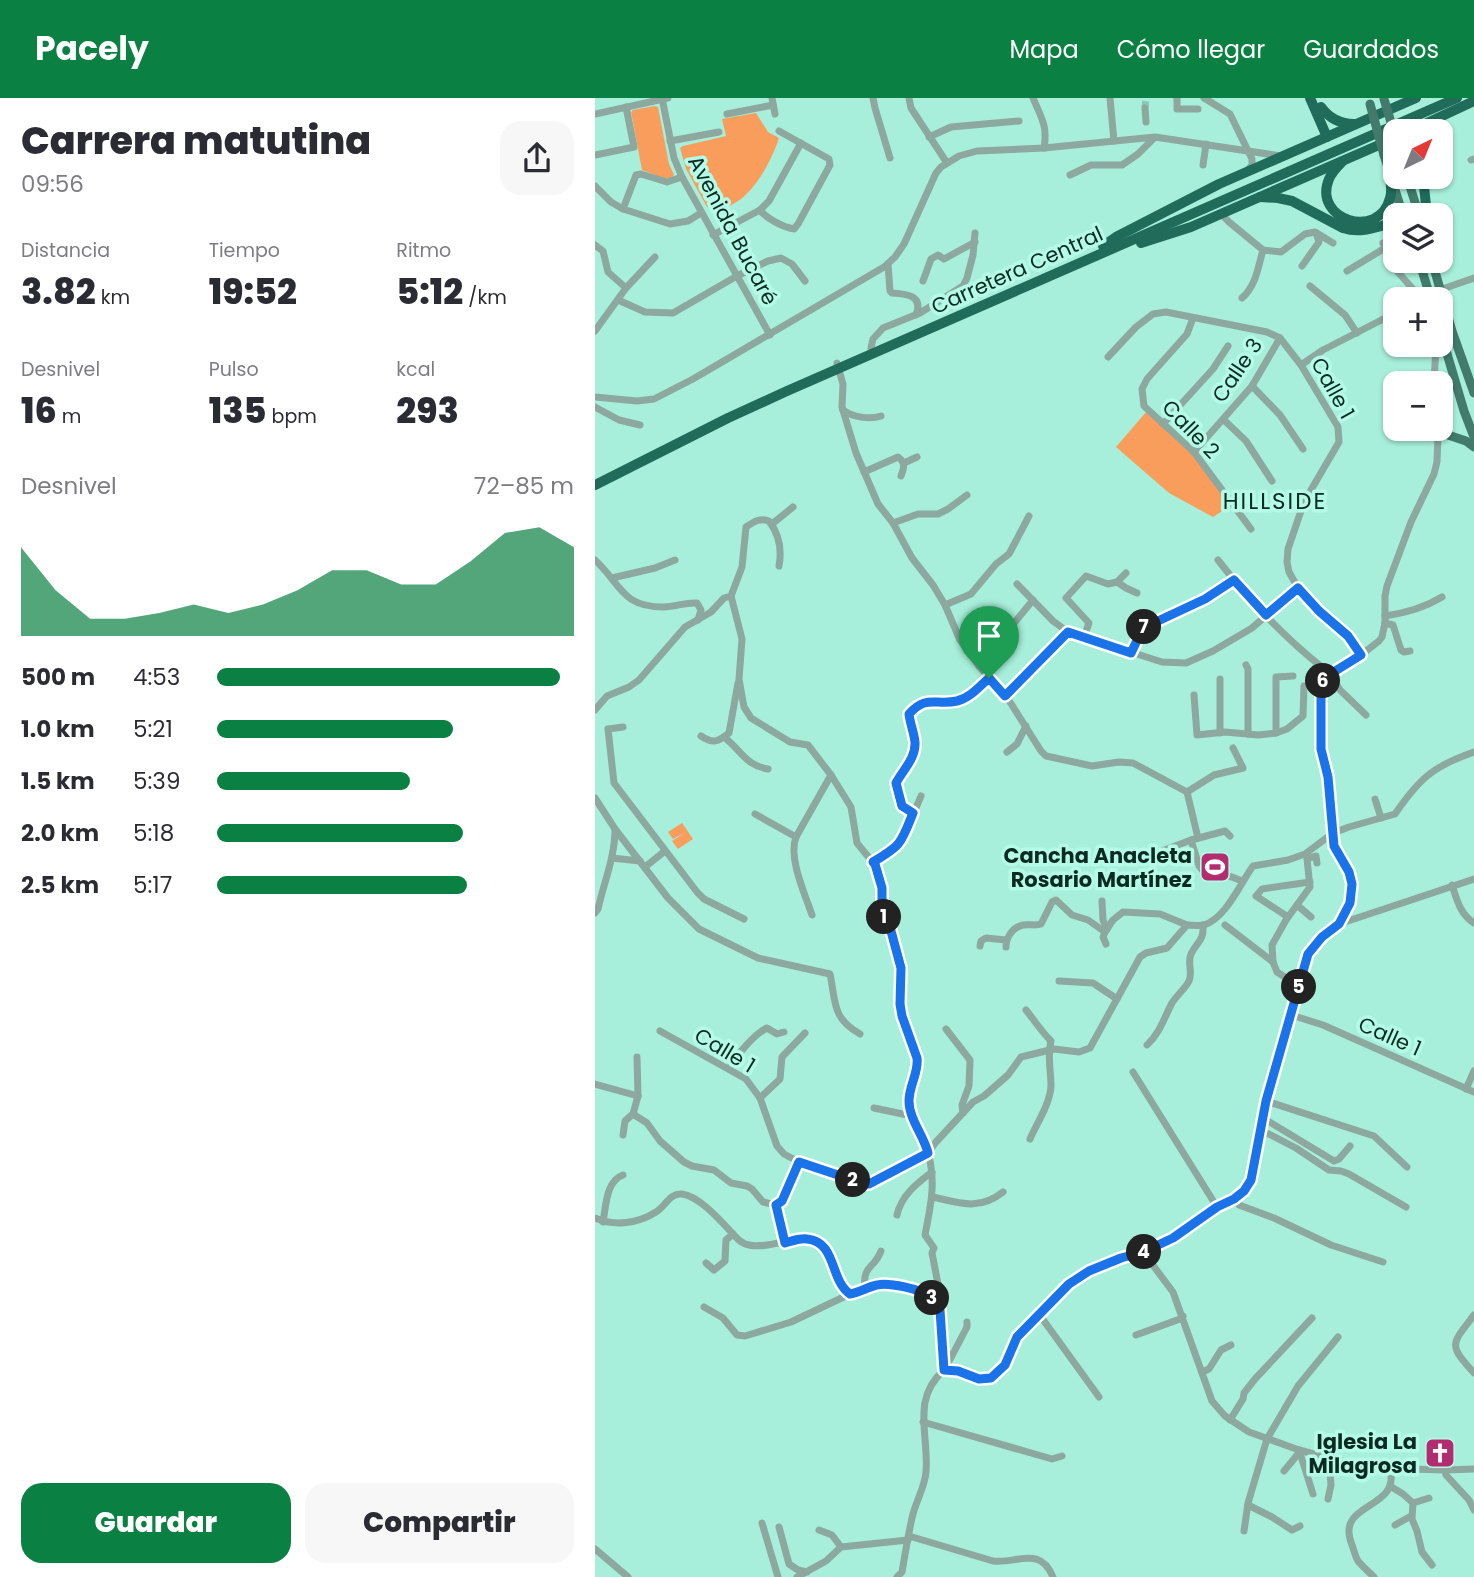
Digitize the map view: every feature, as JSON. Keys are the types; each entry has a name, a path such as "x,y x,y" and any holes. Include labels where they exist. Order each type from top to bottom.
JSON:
{"highway":[{"path":"1310,98 1329,136"},
{"path":"1106,248 1116,237 1248,171 1416,98"},
{"name":"Carretera Central","path":"595,478 725,413 1443,98"},
{"name":"Carretera Central","path":"595,485 871,348 1457,98"},
{"path":"1439,119 1474,101"},
{"path":"1319,102 1329,136"},
{"path":"1319,102 1328,115 1337,121 1358,123"},
{"path":"1106,248 1128,247 1191,227 1383,142"},
{"path":"1345,159 1329,178 1327,192 1334,211 1349,221 1367,222 1376,217 1385,209 1391,198 1390,189"},
{"path":"1256,197 1292,201 1349,230 1366,230 1383,225"}],"main road":[{"path":"1383,99 1389,119"},
{"path":"1369,101 1383,151"},
{"path":"1453,334 1474,393"},
{"path":"1448,357 1473,433"},
{"path":"1453,438 1474,447"}],"street":[{"path":"595,114 664,98"},
{"name":"Avenida Bucaré","path":"664,98 670,141 682,177 770,335"},
{"path":"873,98 890,158"},
{"path":"909,98 911,108 947,163"},
{"path":"1033,98 1044,124 1044,148"},
{"path":"1110,98 1114,141"},
{"path":"1177,98 1177,109 1198,109"},
{"path":"1204,98 1230,114 1252,163 1248,171"},
{"path":"1216,104 1223,98"},
{"path":"727,114 773,105"},
{"path":"595,155 634,147 626,107"},
{"path":"1146,108 1146,130"},
{"path":"929,137 951,127 1019,121"},
{"path":"595,397 637,401 654,399 770,335 888,264 904,244 936,173 959,156 977,151 1114,141 1146,130"},
{"path":"1146,130 1155,137 1282,156"},
{"path":"760,210 787,228 794,229 830,165 829,159 779,131"},
{"path":"670,141 719,132"},
{"path":"1070,175 1091,164 1122,165 1155,137"},
{"path":"713,235 760,210 769,201 801,143"},
{"path":"1203,165 1206,144"},
{"path":"623,209 636,175 667,182 682,177"},
{"path":"595,186 611,202 623,209 670,224 688,220 701,213"},
{"path":"1223,213 1229,222 1263,250 1281,252 1305,234 1315,232 1333,243"},
{"path":"1302,266 1319,242 1315,232"},
{"path":"871,348 873,339 883,328 916,315 963,286 973,255 975,238 944,259 937,255 931,259 923,281"},
{"path":"595,245 603,251 608,272 626,288"},
{"path":"1347,271 1385,246 1396,270 1414,287"},
{"path":"1242,298 1254,282 1263,250"},
{"path":"595,331 626,288 655,257"},
{"path":"618,300 645,313 673,313 737,276 768,261 781,258 792,264 806,281"},
{"path":"888,264 890,291 904,293 917,301 919,309 916,315"},
{"path":"1447,287 1474,278"},
{"path":"1310,286 1345,315 1357,333"},
{"path":"1108,357 1136,327 1153,314 1166,313 1193,318 1267,332 1280,338"},
{"name":"Calle 2","path":"1193,318 1187,334 1147,379 1142,389 1144,405 1194,452 1251,529"},
{"path":"1301,365 1323,350 1383,319"},
{"name":"Calle 1","path":"1280,338 1301,365 1338,427 1339,442 1304,502 1288,549 1289,572 1298,588 1348,636 1361,655"},
{"name":"Calle 3","path":"1194,452 1252,386 1280,338"},
{"path":"1163,424 1213,369 1228,346"},
{"path":"838,365 843,384 842,409 856,453 878,504 893,523 912,558 933,585 960,640 1005,696 1041,751 1046,756 1092,766 1133,763 1187,792"},
{"path":"1252,386 1280,415 1303,449"},
{"path":"595,407 619,420 640,425"},
{"path":"842,409 847,413 873,419 881,416"},
{"path":"1224,420 1246,441 1272,481"},
{"path":"1453,435 1473,433"},
{"path":"1339,924 1350,903 1352,884 1349,872 1334,846 1328,777 1321,749 1321,685 1324,678 1361,655 1382,637 1387,586 1411,522 1434,474 1442,441"},
{"path":"864,472 898,457 904,463"},
{"path":"904,463 917,457"},
{"path":"901,476 904,463"},
{"path":"893,523 918,514 938,514 967,495"},
{"path":"772,524 793,507"},
{"path":"944,605 971,594 996,564 1009,554 1029,516"},
{"path":"701,736 716,742 729,733 739,679 742,639 731,596 742,567 746,527 754,521 761,519 772,524 781,549 779,566"},
{"path":"595,560 635,603 666,608 697,603 701,610 698,620"},
{"path":"612,578 655,568 675,560"},
{"path":"1218,560 1294,645 1322,668"},
{"path":"1084,637 1089,624 1066,598 1086,576 1108,584 1117,582 1126,573"},
{"path":"1131,653 1143,628 1205,599 1234,580"},
{"path":"1117,582 1137,593"},
{"path":"1017,584 1053,621 1068,632 1162,662 1186,663 1252,628 1298,588"},
{"path":"595,710 607,696 639,680 685,627 711,612 724,598 731,596"},
{"path":"1385,619 1429,606 1442,597"},
{"path":"979,666 1033,600"},
{"path":"1385,619 1393,625 1401,650 1410,651"},
{"path":"1005,696 1068,632"},
{"path":"1246,665 1248,734"},
{"path":"1331,673 1340,690 1366,715"},
{"path":"1276,733 1276,677 1293,676"},
{"path":"913,813 902,806 896,783 911,761 915,749 909,714 927,702 960,701 971,695 989,678"},
{"path":"739,679 744,707 751,718 790,742 808,745 831,775 851,807 857,843 875,864 882,888 882,912 891,931 901,968 902,1016 918,1065 911,1083 908,1103 925,1141 932,1172 933,1197 925,1235 934,1248 932,1253 938,1284 944,1370"},
{"path":"1220,679 1220,733"},
{"path":"1194,695 1197,735 1276,733 1287,729 1303,716 1304,686 1321,685"},
{"path":"1007,752 1017,744 1026,726"},
{"path":"623,727 608,729 614,783 704,899 744,919"},
{"path":"724,737 735,745 751,764 768,769"},
{"path":"1187,792 1214,775 1243,768 1233,748"},
{"path":"1106,944 1103,937 1106,930 1123,912 1160,914 1187,925 1203,925 1227,908 1253,866 1305,854 1333,833 1395,814 1411,791 1432,771 1474,752"},
{"path":"812,915 792,845 831,775"},
{"path":"1187,792 1199,866 1204,872 1242,881"},
{"path":"873,862 897,847 903,839 921,796"},
{"path":"595,798 642,864 669,898 699,929 758,958 830,974 838,1014 847,1026 860,1034"},
{"path":"1375,799 1381,818"},
{"path":"755,814 796,837"},
{"path":"596,910 612,858 615,829"},
{"path":"1162,851 1225,831 1230,835"},
{"path":"612,858 642,864 665,850"},
{"path":"1299,986 1277,972 1272,946 1310,887 1307,859 1316,856 1317,863"},
{"path":"944,1370 958,1371 979,1379 991,1378 1005,1365 1017,1337 1069,1284 1089,1271 1173,1238 1244,1191 1251,1180 1266,1101 1308,954 1322,937 1339,924 1474,879"},
{"path":"1288,918 1256,896 1262,889 1310,882"},
{"path":"1452,885 1460,909 1474,923"},
{"path":"980,946 986,937 1006,943 1011,932 1023,925 1041,924 1052,902 1056,900 1072,915 1106,930"},
{"path":"1102,901 1106,930"},
{"path":"1297,905 1311,917"},
{"path":"928,1153 973,1102 1008,1075 1021,1057 1054,1049 1079,1052 1090,1048 1140,957 1167,948 1187,925"},
{"path":"1147,1045 1156,1037 1173,1001 1189,981 1190,958 1204,935 1203,925"},
{"path":"1225,925 1273,962"},
{"path":"1059,981 1093,984 1117,999"},
{"path":"1026,1010 1051,1041 1051,1089 1030,1139"},
{"name":"Calle 1","path":"1291,1015 1323,1025 1470,1091"},
{"path":"729,1069 763,1029 767,1028 777,1034 784,1032"},
{"path":"946,1030 970,1060 969,1086 962,1105 963,1114"},
{"name":"Calle 1","path":"660,1031 746,1079 760,1098 777,1146 784,1154 799,1162 869,1184 928,1153"},
{"path":"760,1098 780,1079 782,1057 805,1033"},
{"path":"622,1135 625,1121 633,1114 638,1096 637,1057"},
{"path":"1470,1091 1474,1071"},
{"path":"1133,1072 1217,1207"},
{"path":"595,1084 638,1096"},
{"path":"1266,1101 1374,1136 1407,1167"},
{"path":"874,1108 912,1116"},
{"path":"633,1114 647,1123 660,1141 684,1162 713,1170 731,1183 747,1186 762,1202 776,1205 782,1201 799,1162"},
{"path":"1263,1118 1334,1161 1350,1146"},
{"path":"1260,1132 1287,1143 1329,1170 1349,1174 1406,1207"},
{"path":"897,1215 902,1202 915,1185 932,1172"},
{"path":"622,1175 611,1184 599,1220 623,1223 640,1220 658,1211 673,1196 686,1195 698,1201 737,1239 748,1245 767,1246 806,1238 821,1243 829,1253 839,1281 850,1294"},
{"path":"933,1197 967,1205 991,1202 1003,1192"},
{"path":"1234,1199 1239,1205 1331,1245 1383,1262"},
{"path":"776,1205 785,1243"},
{"path":"706,1263 715,1270 725,1261 726,1240 733,1234"},
{"path":"865,1290 866,1271 878,1259 881,1251"},
{"path":"1143,1252 1173,1292 1212,1401 1230,1420 1249,1432 1300,1450 1373,1468 1474,1468"},
{"path":"704,1307 723,1318 737,1335 745,1336 791,1322 850,1294 876,1285 901,1286 925,1293 936,1302 940,1310"},
{"path":"1039,1314 1099,1397"},
{"path":"1473,1371 1458,1355 1455,1347 1457,1338 1474,1314"},
{"path":"1136,1333 1178,1315 1183,1316"},
{"path":"1230,1420 1244,1393 1255,1379 1312,1318"},
{"path":"897,1577 902,1572 912,1518 926,1473 923,1422 927,1392 935,1378 944,1370 967,1327 967,1322"},
{"path":"1244,1531 1248,1505 1267,1438 1299,1386 1338,1337"},
{"path":"1202,1372 1209,1369 1221,1350 1231,1345"},
{"path":"923,1422 1052,1458 1062,1456"},
{"path":"1284,1471 1300,1450"},
{"path":"1300,1450 1314,1494"},
{"path":"1328,1499 1331,1485 1329,1458"},
{"path":"1374,1577 1359,1561 1349,1538 1348,1527 1355,1514 1385,1493 1390,1486 1390,1469"},
{"path":"1445,1470 1446,1475 1469,1500 1474,1510"},
{"path":"1390,1486 1413,1503"},
{"path":"1413,1503 1429,1498"},
{"path":"1413,1503 1411,1516 1422,1552 1432,1565"},
{"path":"1248,1505 1292,1530 1300,1526"},
{"path":"1395,1525 1411,1516"},
{"path":"762,1523 778,1577"},
{"path":"779,1527 789,1564 807,1572"},
{"path":"819,1530 832,1535 841,1547"},
{"path":"797,1577 826,1561 841,1547 909,1538 993,1561 1004,1562 1028,1557 1038,1560 1053,1577"},
{"path":"595,1549 628,1577"}],"shaded area":[{"path":"658,107 669,164 674,175 671,178 663,178 642,170 631,112"},
{"path":"756,113 768,132 779,138 772,157 746,195 727,207 707,207 686,169 680,148 726,136 722,119"},
{"path":"1147,411 1199,460 1230,506 1213,517 1169,493 1116,447"},
{"path":"682,823 693,839 678,849 672,841 686,832 673,839 668,832"}],"tunnel":[{"path":"1145,108 1146,98"}],"place":[{"name":"Cancha Anacleta Rosario Martínez","path":"1215,867"},
{"name":"Iglesia La Milagrosa","path":"1440,1453"}],"district":[{"name":"HILLSIDE","path":"1275,501"}],"route":[{"path":"1234,580 1266,615 1298,588 1348,636 1361,655 1324,678 1321,685 1321,749 1328,777 1334,846 1349,872 1352,884 1350,903 1339,924 1322,937 1308,954 1266,1101 1251,1180 1244,1191 1234,1199 1217,1207 1173,1238 1089,1271 1069,1284 1017,1337 1005,1365 991,1378 979,1379 958,1371 944,1370 940,1310 932,1297 901,1286 884,1284 850,1294 839,1281 829,1253 821,1243 806,1238 785,1243 776,1205 782,1201 799,1162 869,1184 928,1153 908,1103 911,1083 918,1065 917,1058 902,1016 901,968 891,931 882,912 882,888 873,862 897,847 913,813 902,806 896,783 911,761 915,749 909,714 930,701 960,701 971,695 989,678 1005,696 1068,632 1131,653 1143,628 1205,599 1234,580"}]}
